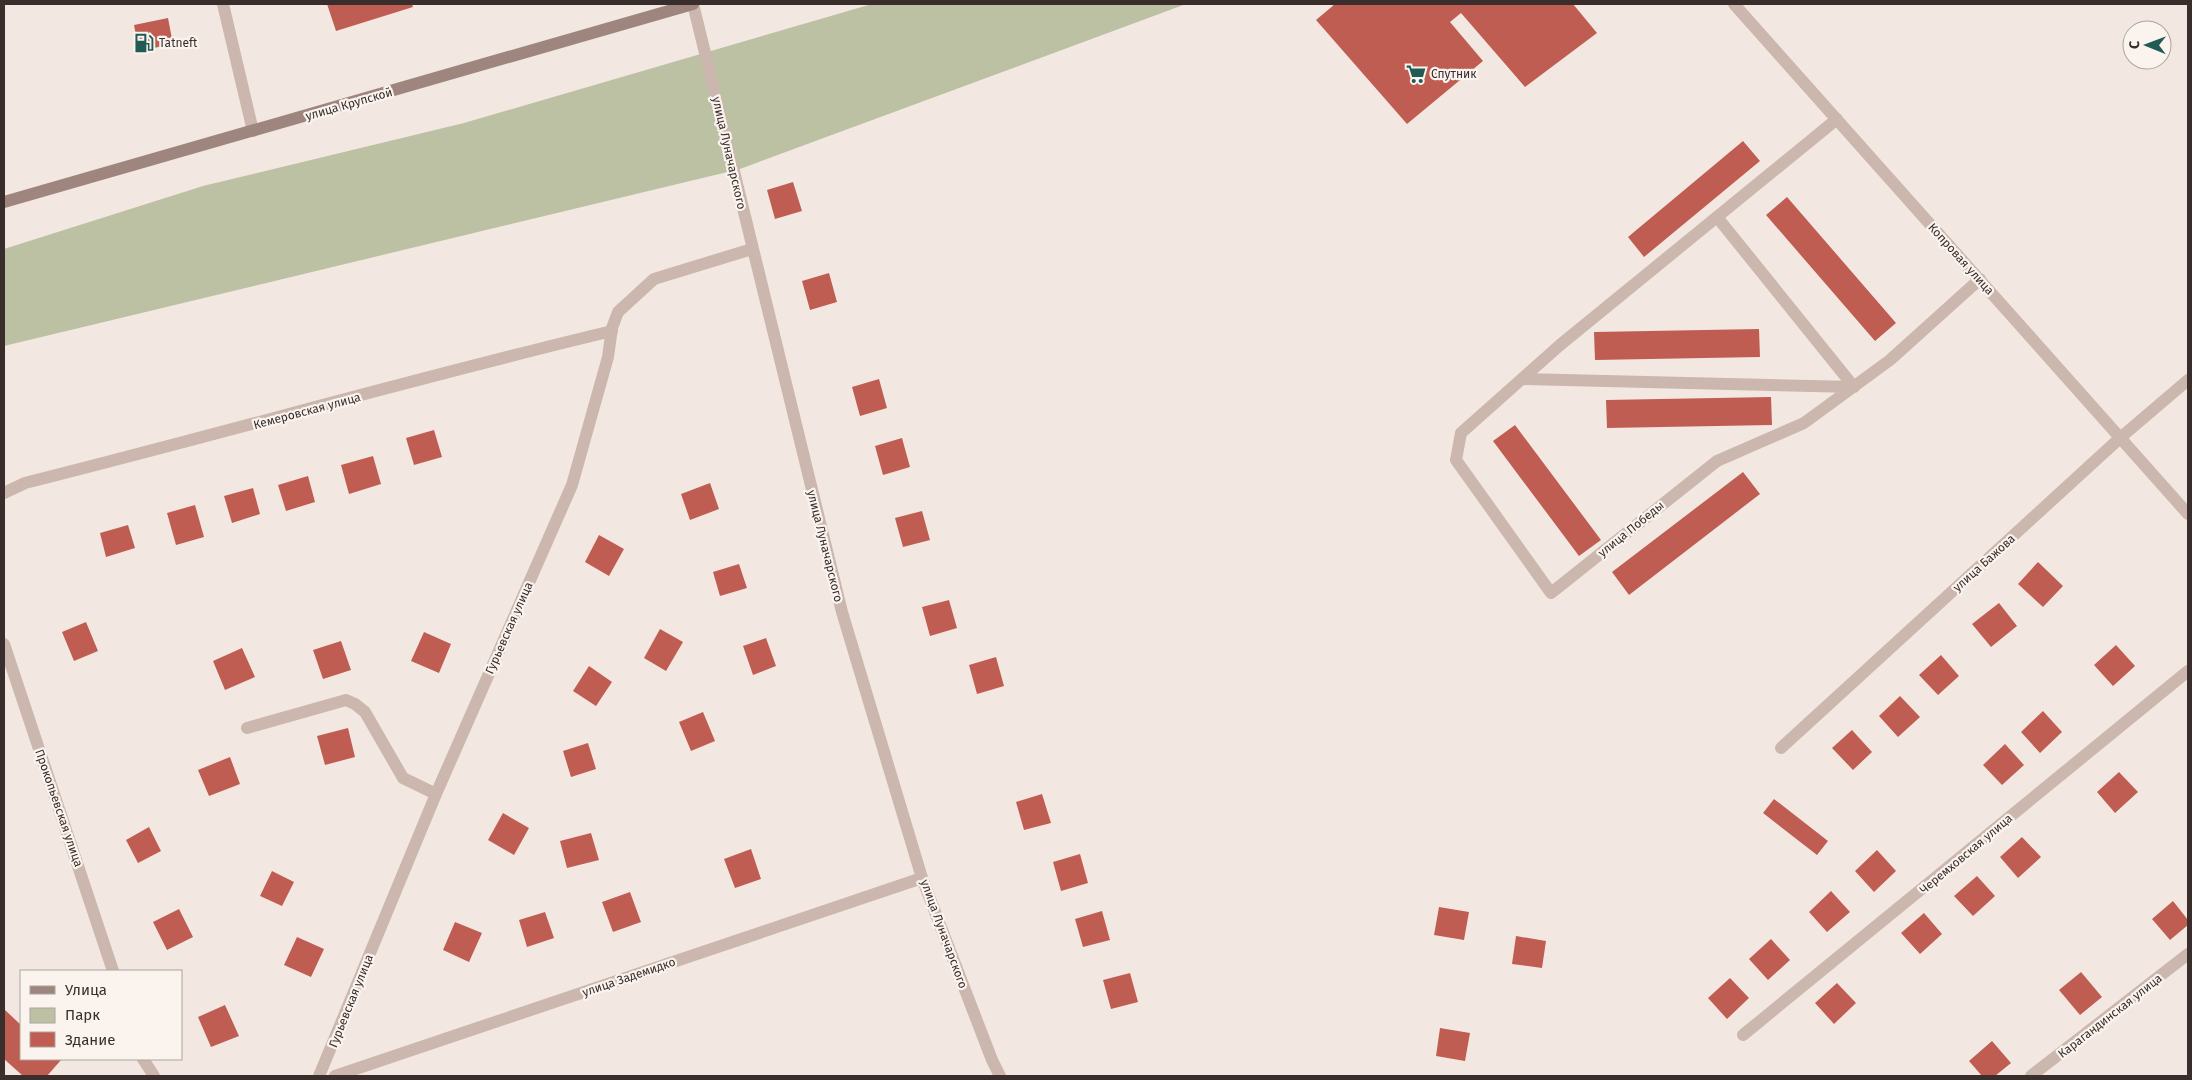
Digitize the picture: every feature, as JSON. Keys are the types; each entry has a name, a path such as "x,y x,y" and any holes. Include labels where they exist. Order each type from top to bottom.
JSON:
{"street":[{"path":"223,4 253,132"},
{"name":"улица Крупской","path":"4,202 693,4"},
{"name":"улица Луначарского","path":"693,4 842,612 922,878 992,1060 1000,1076"},
{"name":"Копровая улица","path":"1734,4 2188,514"},
{"path":"1522,379 1560,345 1837,119"},
{"path":"1717,217 1854,387"},
{"name":"Гурьевская улица","path":"319,1076 436,794 572,485 608,357 612,331 618,312 654,279 752,249"},
{"name":"улица Победы","path":"1522,379 1461,434 1456,460 1551,593 1717,461 1804,423 1854,387 1890,360 1980,279"},
{"name":"Кемеровская улица","path":"4,493 25,483 612,331"},
{"path":"1522,379 1854,387"},
{"name":"улица Бажова","path":"1781,748 2120,438 2188,380"},
{"name":"Прокопьевская улица","path":"4,644 113,970"},
{"name":"Черемховская улица","path":"1743,1035 2188,671"},
{"path":"247,728 346,700 365,712 403,778 436,794"},
{"name":"улица Задемидко","path":"335,1076 922,878"},
{"name":"Карагандинская улица","path":"2031,1076 2188,954"},
{"path":"143,1060 154,1076"}],"green space":[{"path":"872,4 1186,4 740,169 4,346 4,249 203,186 464,123"}],"building":[{"path":"327,4 412,4 413,7 336,31"},
{"name":"Спутник","path":"1335,4 1573,4 1597,33 1525,87 1461,13 1450,22 1483,61 1407,124 1316,20"},
{"path":"168,18 173,44 139,51 134,25"},
{"path":"1743,141 1760,161 1644,257 1628,237"},
{"path":"793,182 802,211 775,219 767,190"},
{"path":"1787,197 1896,323 1875,341 1766,215"},
{"path":"829,273 837,302 810,310 802,281"},
{"path":"1759,329 1760,357 1595,360 1594,332"},
{"path":"879,379 887,408 860,416 852,387"},
{"path":"1771,397 1772,425 1607,428 1606,400"},
{"path":"1515,425 1601,540 1579,556 1493,441"},
{"path":"434,430 442,457 414,465 406,438"},
{"path":"902,438 910,467 883,475 875,446"},
{"path":"373,456 381,484 349,494 341,465"},
{"path":"1743,472 1760,494 1629,595 1612,572"},
{"path":"308,476 315,502 286,511 278,485"},
{"path":"710,483 719,509 690,520 681,494"},
{"path":"253,488 260,514 232,523 224,496"},
{"path":"195,505 204,537 176,545 167,513"},
{"path":"922,511 930,540 903,547 895,518"},
{"path":"128,525 135,548 106,557 100,533"},
{"path":"599,535 624,549 609,576 585,562"},
{"path":"2038,562 2063,586 2043,607 2018,584"},
{"path":"739,564 747,588 720,596 713,572"},
{"path":"949,600 957,628 930,636 922,607"},
{"path":"1999,603 2017,626 1991,647 1972,624"},
{"path":"86,622 98,651 74,661 62,632"},
{"path":"660,629 683,642 666,671 644,658"},
{"path":"424,632 451,644 439,673 411,661"},
{"path":"766,638 776,666 753,675 743,646"},
{"path":"341,641 351,670 323,679 313,650"},
{"path":"2116,645 2135,666 2113,686 2094,665"},
{"path":"242,648 255,677 225,690 213,661"},
{"path":"1941,655 1959,676 1938,695 1919,675"},
{"path":"996,657 1004,686 977,694 969,665"},
{"path":"589,666 612,682 596,706 573,691"},
{"path":"1900,696 1920,717 1898,737 1879,716"},
{"path":"2043,711 2062,732 2040,753 2021,732"},
{"path":"703,712 715,741 691,751 679,722"},
{"path":"348,728 355,757 325,765 317,736"},
{"path":"1852,730 1872,752 1853,770 1832,748"},
{"path":"588,743 596,769 571,777 563,751"},
{"path":"2005,744 2024,765 2002,785 1983,765"},
{"path":"230,757 240,784 209,796 198,770"},
{"path":"2119,772 2138,792 2115,813 2097,792"},
{"path":"1042,794 1051,823 1024,830 1016,802"},
{"path":"1774,799 1828,841 1817,855 1763,813"},
{"path":"503,813 529,828 514,855 488,840"},
{"path":"149,827 161,851 138,863 126,840"},
{"path":"591,833 599,860 567,868 560,841"},
{"path":"2022,837 2041,857 2018,878 2000,857"},
{"path":"751,849 761,879 735,888 724,859"},
{"path":"1877,850 1896,871 1874,892 1855,871"},
{"path":"1080,854 1088,883 1061,891 1053,862"},
{"path":"272,871 294,882 282,906 260,896"},
{"path":"1977,876 1995,896 1973,916 1954,896"},
{"path":"1831,891 1850,912 1827,932 1809,912"},
{"path":"630,892 641,922 613,932 602,902"},
{"path":"2173,901 2188,920 2188,925 2170,940 2152,919"},
{"path":"1439,907 1469,912 1464,940 1434,935"},
{"path":"179,909 193,937 167,950 153,922"},
{"path":"1102,911 1110,940 1083,947 1075,919"},
{"path":"545,912 554,938 527,947 519,920"},
{"path":"1924,913 1942,934 1920,954 1901,933"},
{"path":"455,922 482,933 469,962 443,950"},
{"path":"1516,936 1546,941 1542,968 1512,964"},
{"path":"297,937 324,949 311,977 284,965"},
{"path":"1771,939 1790,960 1768,980 1749,959"},
{"path":"2081,972 2102,997 2080,1015 2059,990"},
{"path":"1130,973 1138,1002 1111,1009 1103,980"},
{"path":"1730,978 1749,998 1727,1019 1708,998"},
{"path":"1837,983 1856,1003 1834,1024 1815,1003"},
{"path":"225,1005 239,1036 211,1047 198,1017"},
{"path":"4,1009 20,1024 20,1060 61,1060 47,1076 23,1076 4,1059"},
{"path":"1440,1028 1470,1033 1465,1061 1436,1056"},
{"path":"1992,1041 2011,1063 1995,1076 1982,1076 1969,1061"}],"place":[{"name":"Tatneft","path":"144,43"},
{"name":"Спутник","path":"1416,74"}]}
